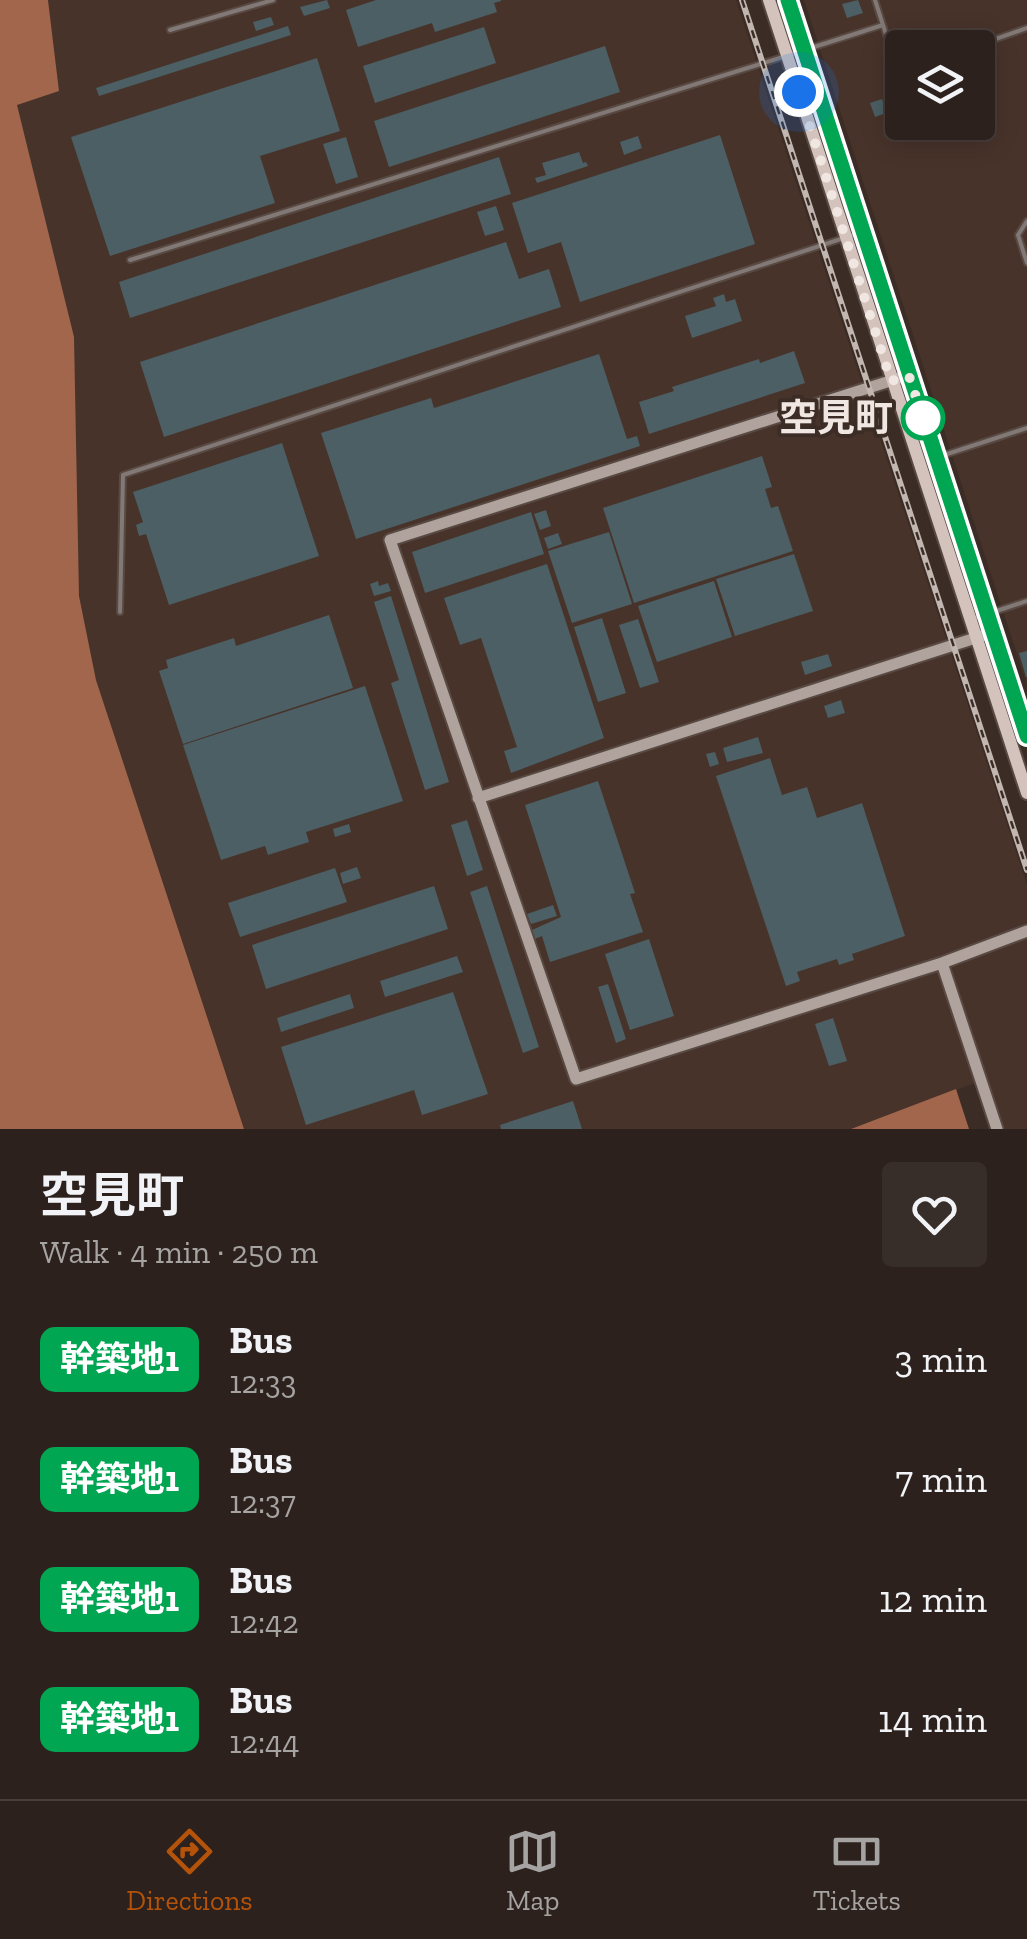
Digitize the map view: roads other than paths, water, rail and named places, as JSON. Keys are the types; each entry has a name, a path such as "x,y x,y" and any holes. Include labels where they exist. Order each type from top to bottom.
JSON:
{"main road":[{"path":"769,0 1027,793"},
{"path":"788,0 1027,736"}],"street":[{"path":"909,376 390,540 576,1079 942,963 1027,932"},
{"path":"478,798 991,633"},
{"path":"942,963 997,1129"}],"lane":[{"path":"170,30 273,0"},
{"path":"875,0 885,31"},
{"path":"130,260 883,25"},
{"path":"995,39 1027,28"},
{"path":"1027,221 1018,234 1027,262"},
{"path":"120,612 123,475 864,231"},
{"path":"936,458 1027,428"},
{"path":"969,620 1027,600"}],"railway":[{"path":"742,0 1027,870"}],"place":[{"name":"空見町","path":"923,418"}]}
